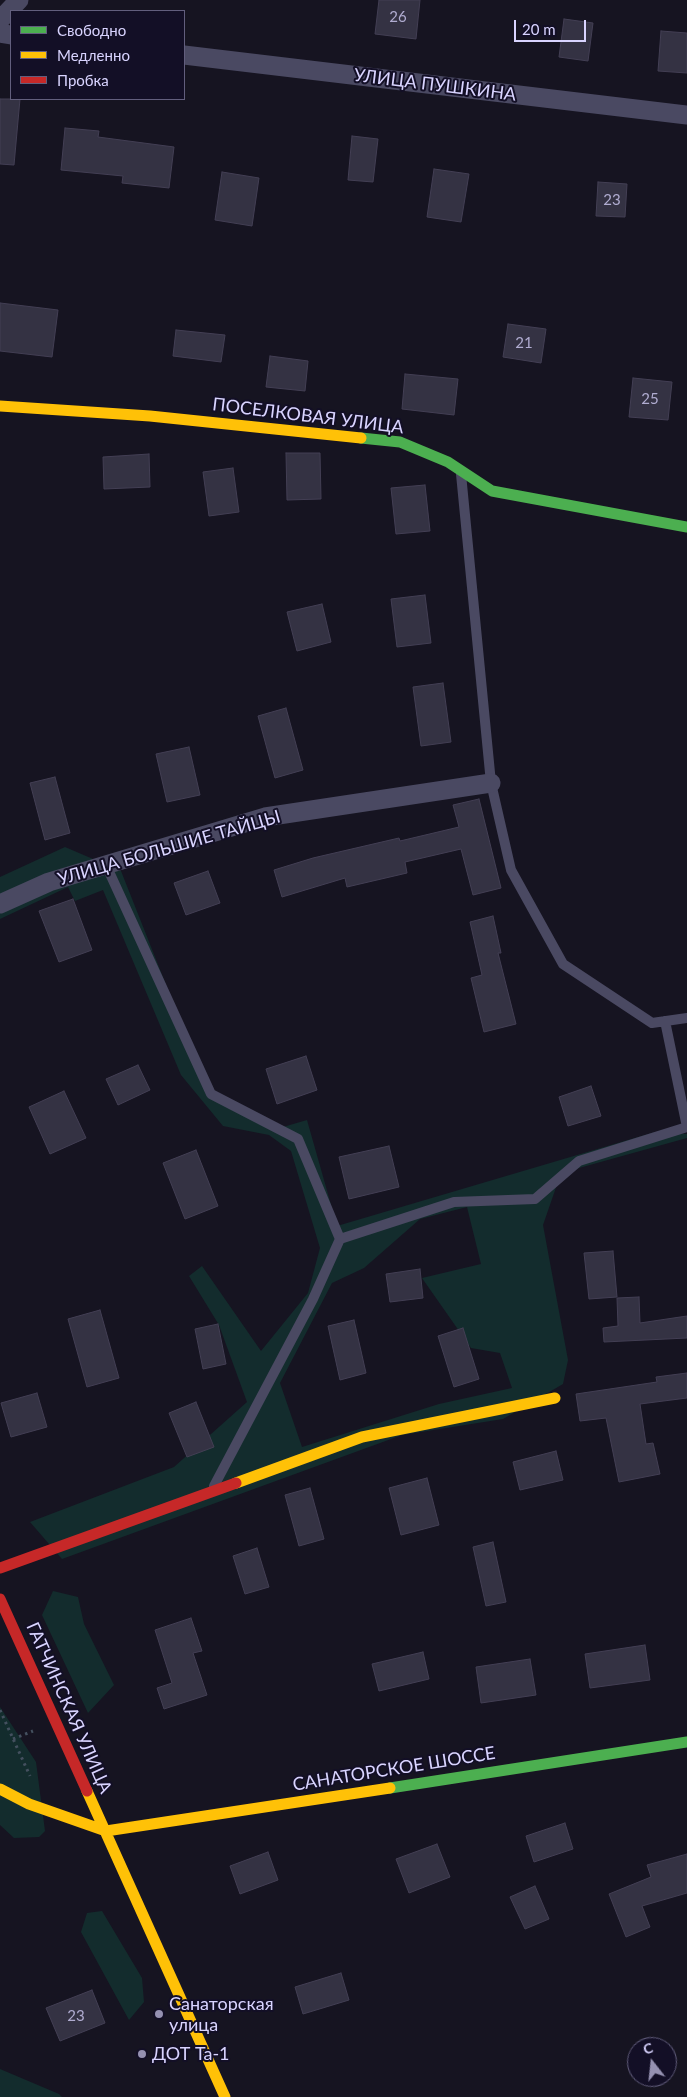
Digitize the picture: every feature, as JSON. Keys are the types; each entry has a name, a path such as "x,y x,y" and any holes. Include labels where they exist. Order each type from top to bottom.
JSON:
{"street":[{"path":"0,20 19,0"},
{"name":"УЛИЦА ПУШКИНА","path":"185,55 687,115"},
{"name":"ПОСЕЛКОВАЯ УЛИЦА","path":"0,406 150,416 400,442 448,462 492,490 687,527"},
{"name":"УЛИЦА БОЛЬШИЕ ТАЙЦЫ","path":"0,904 49,882 265,817 491,783"},
{"path":"0,1568 362,1438 555,1398"},
{"name":"ГАТЧИНСКАЯ УЛИЦА","path":"0,1599 225,2097"},
{"name":"САНАТОРСКОЕ ШОССЕ","path":"106,1831 687,1742"},
{"path":"0,1788 29,1804 106,1831"}],"lane":[{"path":"460,470 491,783 511,870 563,964 652,1023 687,1018"},
{"path":"106,865 211,1094 298,1140 340,1239 313,1299 212,1491"},
{"path":"340,1239 454,1202 535,1199 579,1161 687,1127 665,1021"}],"path":[{"path":"0,1710 30,1776"},
{"path":"13,1739 41,1728"}],"green space":[{"path":"65,847 121,871 208,1091 283,1127 307,1120 337,1226 655,1132 687,1134 687,1138 561,1173 543,1225 568,1360 563,1384 503,1419 402,1435 62,1559 30,1522 174,1467 247,1402 219,1325 189,1276 202,1266 261,1351 308,1293 320,1248 291,1151 269,1135 223,1126 181,1075 103,890 75,901 68,887 0,919 0,877","holes":["467,1207 481,1264 422,1278 471,1348 500,1353 512,1388 439,1404 302,1447 280,1383 332,1283 364,1268 420,1219"]},
{"path":"53,1591 78,1597 84,1624 114,1685 88,1713 42,1615"},
{"path":"0,1707 36,1762 45,1831 39,1837 14,1838 0,1825"},
{"path":"102,1911 142,1978 144,2002 129,2020 81,1932 87,1913"},
{"path":"0,2069 59,2094 62,2097 0,2097"}],"building":[{"path":"379,0 420,0 416,39 375,34"},
{"path":"564,19 593,23 588,61 559,57"},
{"path":"661,31 687,33 687,73 658,71"},
{"path":"0,99 20,100 14,165 0,164"},
{"path":"65,128 99,131 98,137 174,147 169,188 122,183 123,176 61,170"},
{"path":"352,136 378,139 373,182 348,180"},
{"path":"434,169 469,174 461,222 427,217"},
{"path":"222,172 259,178 252,226 215,220"},
{"path":"598,182 627,184 625,217 596,216"},
{"path":"0,303 58,310 52,357 0,351"},
{"path":"508,324 546,329 541,363 503,357"},
{"path":"176,330 225,335 221,362 173,356"},
{"path":"270,356 308,361 305,391 266,387"},
{"path":"405,374 458,379 454,415 402,409"},
{"path":"633,378 672,382 668,420 629,417"},
{"path":"286,453 320,453 321,499 287,500"},
{"path":"149,454 150,487 104,489 103,457"},
{"path":"233,468 239,512 209,516 203,472"},
{"path":"425,485 430,531 396,534 391,488"},
{"path":"425,595 431,643 397,647 391,599"},
{"path":"322,604 331,642 297,651 287,612"},
{"path":"443,683 451,742 421,746 413,687"},
{"path":"286,708 303,770 275,778 258,716"},
{"path":"189,747 200,795 167,802 156,754"},
{"path":"55,777 70,833 45,840 30,783"},
{"path":"479,799 501,888 473,895 461,849 405,862 407,873 347,887 345,878 282,897 274,870 313,858 399,838 400,841 459,827 453,805"},
{"path":"208,871 220,903 186,915 174,883"},
{"path":"73,899 92,950 59,962 39,911"},
{"path":"493,916 501,953 498,953 516,1024 484,1032 471,978 482,975 470,922"},
{"path":"306,1056 317,1090 277,1104 266,1069"},
{"path":"138,1065 150,1090 118,1105 106,1079"},
{"path":"591,1086 601,1116 568,1126 559,1097"},
{"path":"64,1091 86,1138 50,1154 29,1107"},
{"path":"389,1146 399,1187 349,1199 339,1157"},
{"path":"196,1150 218,1206 185,1219 163,1163"},
{"path":"613,1251 617,1297 589,1299 584,1253"},
{"path":"420,1269 423,1298 390,1302 386,1274"},
{"path":"639,1297 640,1323 687,1316 687,1338 604,1342 603,1328 618,1326 617,1298"},
{"path":"100,1310 119,1378 87,1387 68,1319"},
{"path":"354,1320 366,1373 340,1380 328,1326"},
{"path":"218,1324 226,1364 203,1369 195,1329"},
{"path":"463,1328 479,1379 454,1387 438,1336"},
{"path":"687,1373 687,1398 640,1404 646,1444 653,1443 660,1474 619,1482 606,1418 580,1421 576,1394 657,1382 656,1377"},
{"path":"37,1393 47,1427 11,1437 1,1403"},
{"path":"196,1402 214,1447 187,1457 169,1413"},
{"path":"556,1451 563,1480 520,1490 513,1462"},
{"path":"427,1478 439,1525 401,1535 389,1488"},
{"path":"310,1488 324,1539 299,1546 285,1495"},
{"path":"493,1542 506,1602 486,1606 473,1547"},
{"path":"257,1548 269,1587 245,1594 233,1556"},
{"path":"191,1618 202,1651 193,1653 207,1695 164,1709 157,1688 172,1683 155,1630"},
{"path":"645,1645 650,1680 590,1688 585,1654"},
{"path":"423,1652 429,1679 379,1691 372,1664"},
{"path":"530,1659 536,1695 481,1703 476,1667"},
{"path":"565,1823 573,1849 534,1862 526,1836"},
{"path":"437,1844 450,1877 409,1893 396,1859"},
{"path":"268,1852 278,1880 240,1894 230,1866"},
{"path":"687,1854 687,1893 642,1906 650,1927 626,1937 609,1894 651,1877 647,1865"},
{"path":"535,1886 549,1919 525,1929 510,1897"},
{"path":"341,1973 349,2000 303,2014 295,1987"},
{"path":"92,1990 105,2023 60,2041 46,2008"}],"traffic: fast":[{"path":"361,438 400,442 448,462 492,491 687,527"},
{"path":"390,1788 687,1742"}],"traffic: slow":[{"path":"0,406 150,416 361,438"},
{"path":"236,1483 362,1437 555,1398"},
{"path":"0,1789 29,1804 106,1831 390,1788"},
{"path":"87,1791 225,2097"}],"traffic: jam":[{"path":"0,1568 236,1483"},
{"path":"0,1599 87,1791"}],"place":[{"name":"Санаторская улица","path":"159,2014"},
{"name":"ДОТ Та-1","path":"142,2054"}]}
